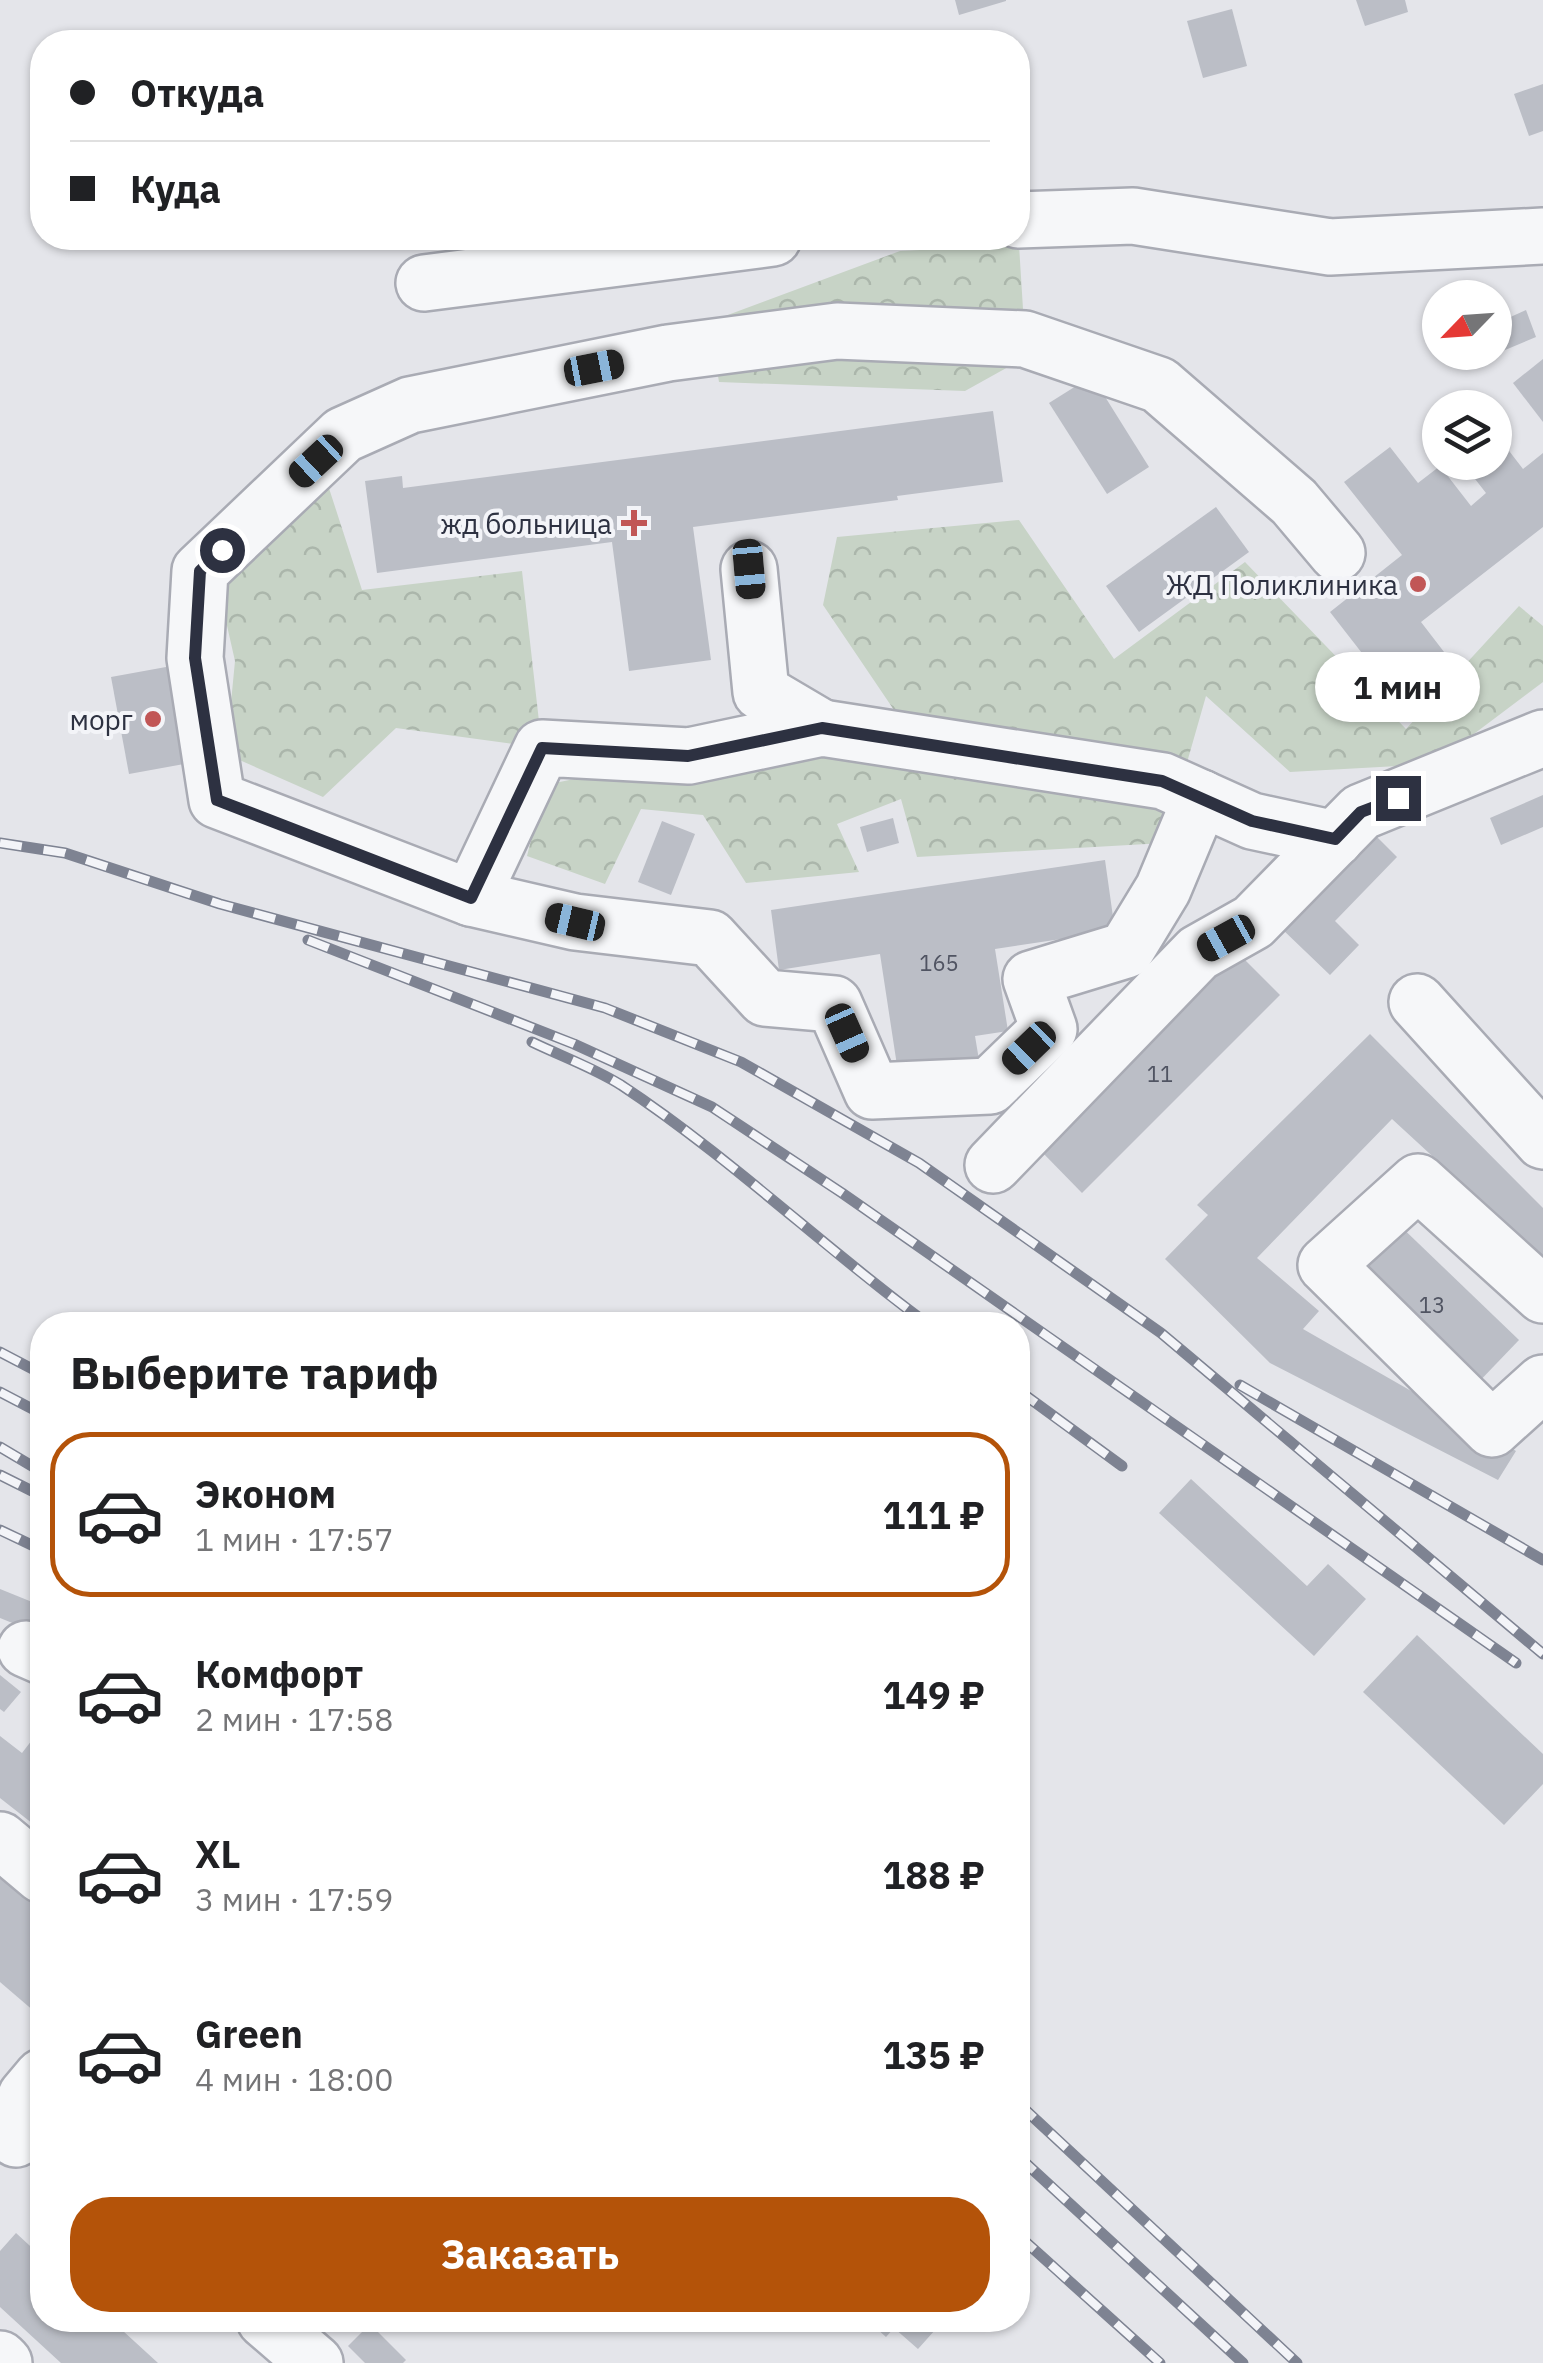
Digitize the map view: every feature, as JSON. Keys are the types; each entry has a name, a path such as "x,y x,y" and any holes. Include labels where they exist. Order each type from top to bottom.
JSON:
{"street":[{"path":"1030,220 1133,216 1330,248 1543,236"},
{"path":"424,283 680,250"},
{"path":"1201,798 1163,889 1126,950 1031,979 1048,1029 990,1086 872,1091 834,1004 764,998 710,938 575,922 471,898 217,800 195,658 200,571 343,435 410,405 668,353 837,331 1025,339 1159,386 1294,502 1338,553"},
{"path":"749,569 761,692 822,728"},
{"path":"471,898 542,748 688,756 822,728 1162,781 1252,821 1335,839"},
{"path":"993,1165 1198,953 1253,922 1361,812 1543,738"},
{"path":"1416,1002 1543,1141"},
{"path":"1543,1296 1418,1182 1326,1265 1492,1429 1543,1383"},
{"path":"0,1840 30,1864"},
{"path":"20,2150 26,2096 30,2091"}],"green space":[{"path":"1019,250 1026,357 965,391 719,382 709,322 900,251"},
{"path":"326,479 362,590 522,571 542,748 396,728 323,797 226,754 235,661 218,586"},
{"path":"1019,520 1114,659 1245,562 1406,729 1519,606 1543,626 1543,682 1434,764 1290,772 1206,696 1164,843 917,857 901,799 837,824 859,872 746,883 703,815 641,809 605,884 527,856 545,785 896,713 823,605 837,537"}],"building":[{"path":"955,0 1006,0 1006,1 959,15"},
{"path":"1356,0 1405,0 1408,12 1365,26"},
{"path":"1232,9 1247,66 1203,78 1187,21"},
{"path":"1543,84 1543,131 1529,136 1514,94"},
{"path":"1526,310 1536,337 1512,347 1512,316"},
{"path":"1543,359 1543,422 1513,383"},
{"path":"1092,376 1149,467 1107,494 1049,403"},
{"name":"жд больница","path":"993,411 1003,482 693,527 711,660 629,671 612,542 377,573 365,481 402,476 403,488"},
{"name":"ЖД Поликлиника","path":"1390,447 1418,483 1451,480 1471,506 1486,493 1476,480 1512,480 1512,455 1523,469 1543,453 1543,527 1421,622 1451,661 1400,702 1330,612 1402,555 1344,482"},
{"path":"1216,507 1249,552 1139,632 1106,586"},
{"name":"морг","path":"177,665 195,762 129,774 111,677"},
{"path":"1543,795 1543,827 1501,845 1490,818"},
{"path":"893,818 899,843 867,852 860,827"},
{"path":"662,821 695,834 671,895 638,882"},
{"path":"1374,834 1397,857 1335,921 1359,945 1330,975 1281,928"},
{"path":"1105,860 1115,931 995,949 1008,1031 975,1036 979,1060 898,1072 880,954 779,970 771,910"},
{"path":"1238,953 1280,995 1082,1193 1040,1150"},
{"path":"1370,1034 1543,1208 1543,1258 1392,1119 1257,1258 1319,1311 1303,1329 1516,1451 1498,1480 1270,1363 1165,1259 1208,1215 1197,1205"},
{"path":"1392,1218 1519,1340 1472,1389 1345,1267"},
{"path":"1191,1479 1307,1586 1328,1564 1366,1599 1314,1656 1159,1513"},
{"path":"0,1589 30,1601 30,1630 0,1618"},
{"path":"1417,1635 1543,1754 1543,1784 1504,1825 1363,1692"},
{"path":"0,1675 21,1692 4,1712 0,1709"},
{"path":"0,1736 22,1753 30,1743 30,1822 0,1798"},
{"path":"0,1874 30,1900 30,2008 0,1982"},
{"path":"16,2233 30,2246 30,2332 124,2332 158,2363 61,2363 0,2307 0,2251"},
{"path":"362,2332 378,2332 406,2360 365,2363 348,2346"},
{"path":"899,2332 933,2332 918,2349"}],"railway":[{"path":"0,843 65,853 220,904 605,1008 741,1062 919,1163 1161,1333 1543,1654"},
{"path":"308,940 574,1044 712,1107 1013,1312"},
{"path":"532,1042 611,1079 661,1113 912,1312"},
{"path":"1030,1324 1516,1663"},
{"path":"0,1352 30,1368"},
{"path":"1240,1385 1543,1560"},
{"path":"0,1392 30,1408"},
{"path":"1030,1399 1122,1466"},
{"path":"0,1447 30,1465"},
{"path":"0,1475 30,1490"},
{"path":"0,1530 30,1544"},
{"path":"1030,2114 1297,2363"},
{"path":"1030,2167 1243,2363"},
{"path":"1030,2246 1160,2363"}],"place":[{"name":"жд больница","path":"634,523"},
{"name":"ЖД Поликлиника","path":"1418,584"},
{"name":"морг","path":"153,719"}],"route":[{"path":"222,550 200,571 195,658 217,800 471,898 542,748 688,756 822,728 1162,781 1252,821 1335,839 1361,812 1398,798"}]}
